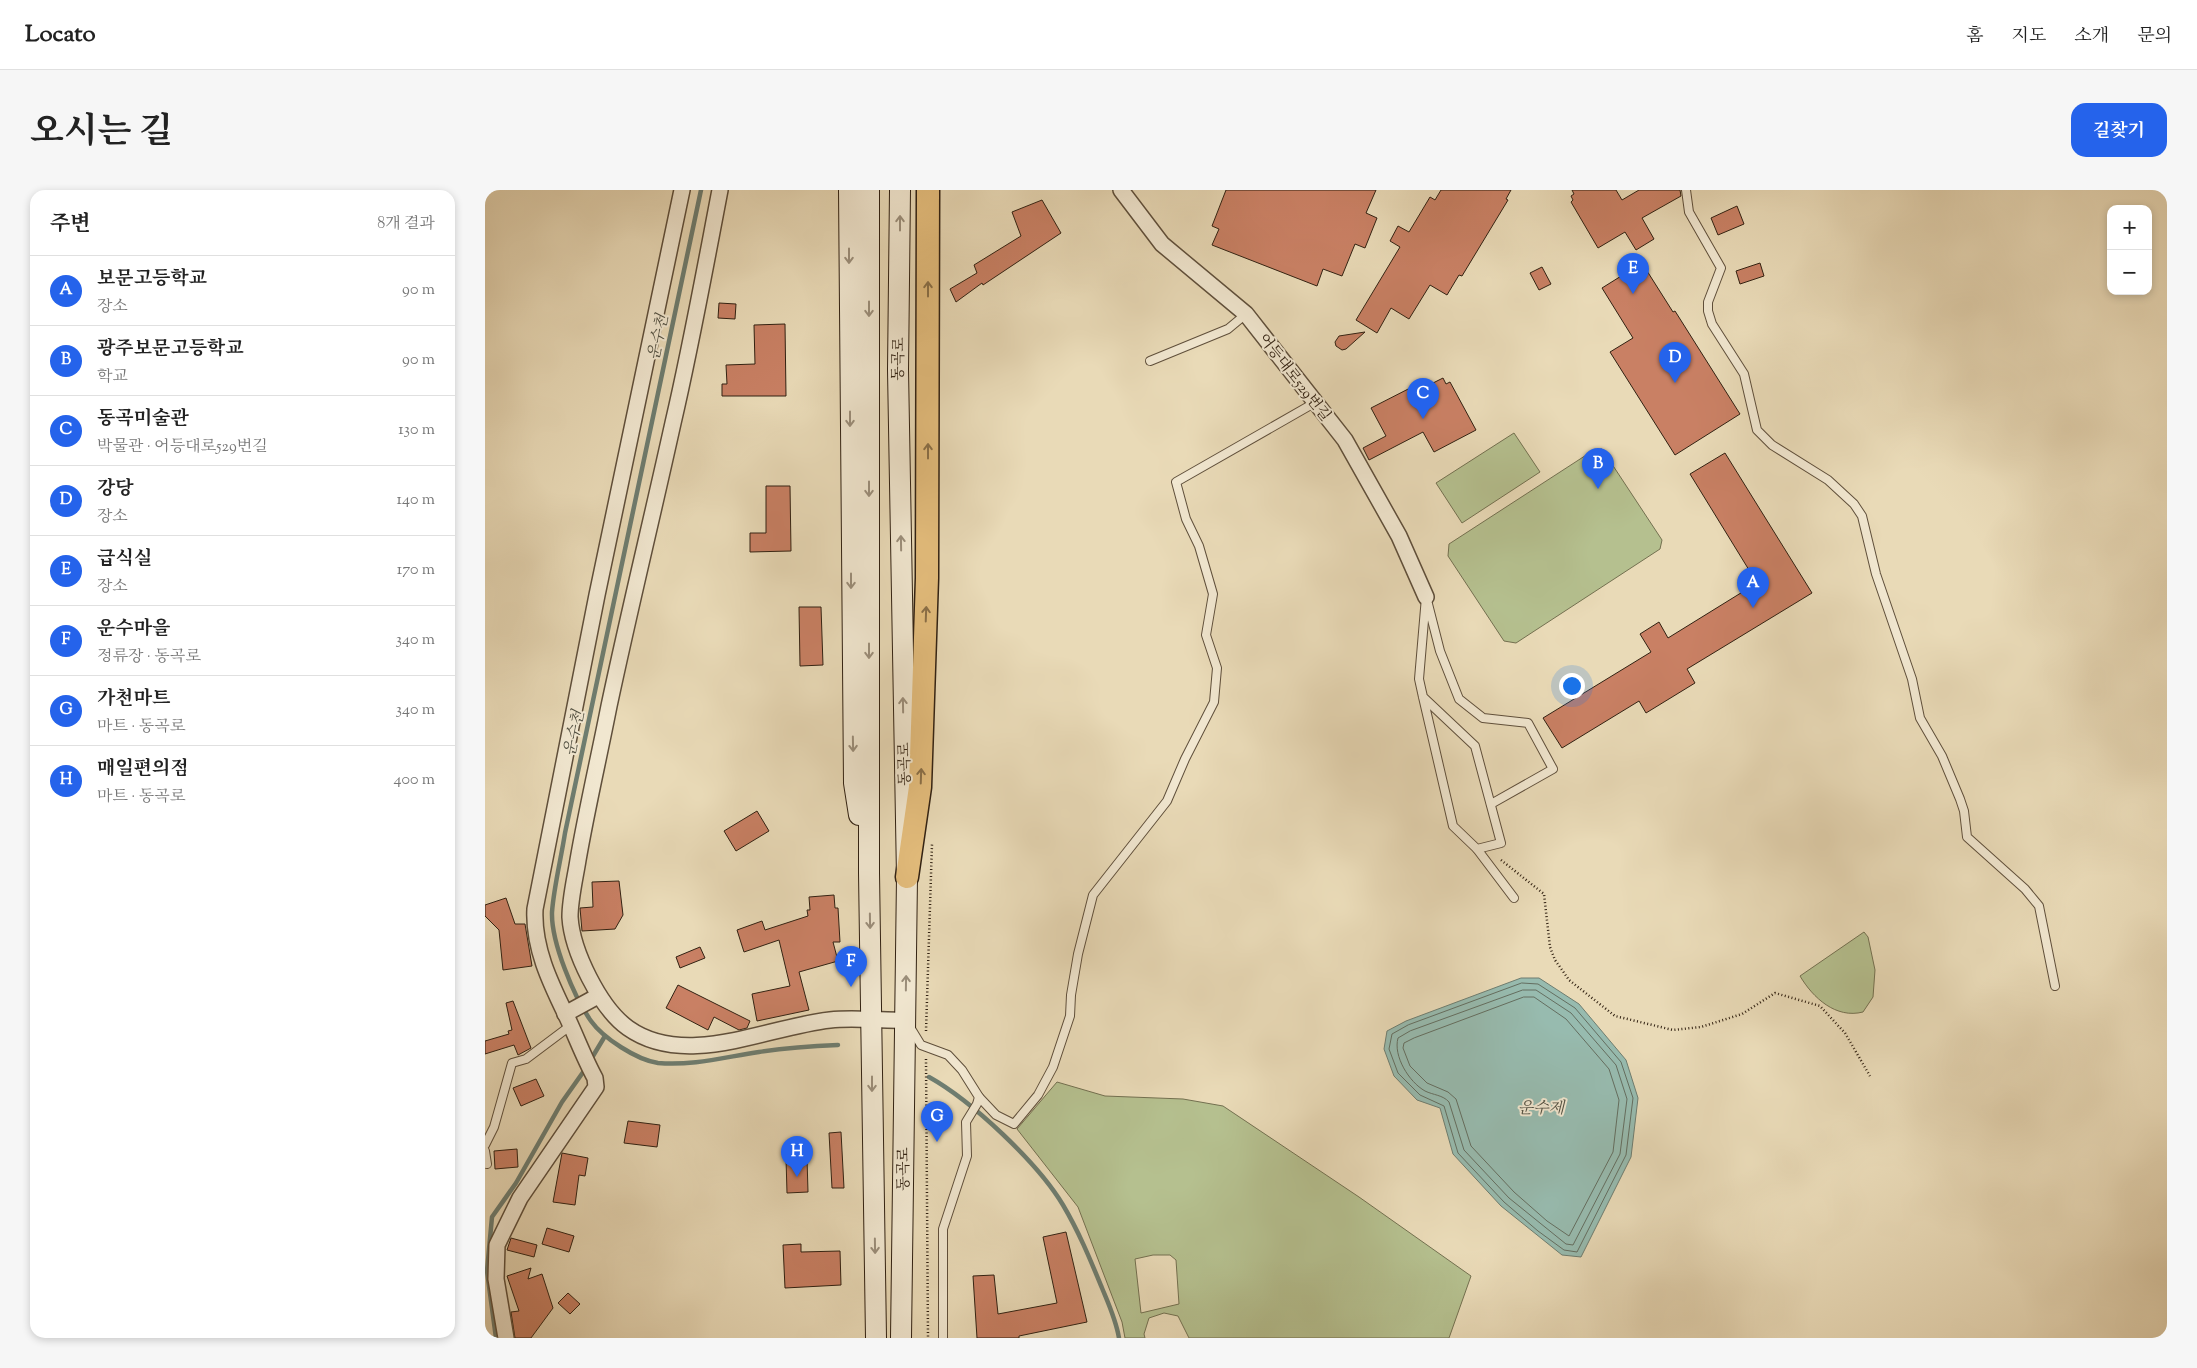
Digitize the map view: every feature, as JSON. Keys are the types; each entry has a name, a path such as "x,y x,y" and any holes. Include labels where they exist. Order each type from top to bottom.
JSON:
{"main road":[{"path":"849,190 854,782 869,873"},
{"name":"동곡로","path":"869,190 869,873 876,1338"},
{"name":"동곡로","path":"900,190 898,370 907,877 901,1338"},
{"path":"907,877 920,787 927,578 928,190"},
{"path":"903,1224 915,1338"}],"street":[{"path":"507,1338 496,1279 492,1244 520,1198 596,1087 595,1078 584,1058 569,1017 539,951 534,927 535,909 597,595 682,190"},
{"path":"720,190 674,420 627,622 583,834 571,903 570,919 575,942 595,998 628,1029 656,1042 673,1047 697,1047 831,1020 905,1020"},
{"name":"어등대로529번길","path":"1121,190 1162,244 1246,314 1345,440 1399,536 1426,597"},
{"path":"569,1017 595,998"}],"lane":[{"path":"1686,190 1689,212 1721,268 1708,302 1708,311 1712,324 1744,374 1757,430 1771,445 1828,480 1854,504 1862,516 1876,574 1912,679 1920,718 1942,756 1960,799 1964,811 1967,837 2025,889 2039,906 2055,986"},
{"path":"1150,361 1228,329 1246,314"},
{"path":"905,1020 921,1045 948,1055 962,1070 978,1101 995,1115 1014,1124 1038,1095 1053,1067 1070,1016 1071,994 1078,954 1093,894 1167,801 1185,759 1214,702 1217,668 1206,635 1213,594 1199,546 1186,519 1176,482 1316,402"},
{"path":"1426,597 1419,680 1453,826 1481,848 1514,898"},
{"path":"1426,597 1440,651 1459,699 1483,718 1528,723 1553,769 1491,804"},
{"path":"1423,696 1475,746 1501,843 1481,848"},
{"path":"485,1144 494,1126 512,1063 526,1060 569,1017"},
{"path":"943,1338 943,1229 967,1156 967,1122 978,1101"},
{"path":"485,1151 487,1164"}],"path":[{"path":"1481,848 1544,894 1550,946 1555,960 1569,980 1615,1016 1673,1030 1701,1027 1742,1014 1775,993 1820,1006 1845,1033 1870,1076"}],"green space":[{"path":"1514,433 1540,472 1462,523 1436,483"},
{"path":"1602,449 1662,540 1660,549 1516,643 1504,641 1448,556 1449,544 1594,450"},
{"path":"1864,932 1868,937 1875,970 1873,997 1863,1012 1844,1012 1826,1005 1812,992 1800,976"},
{"path":"1057,1082 1105,1096 1183,1099 1223,1106 1359,1197 1471,1276 1449,1338 1189,1338 1178,1316 1164,1313 1149,1318 1144,1334 1145,1338 1125,1338 1122,1322 1078,1207 1017,1129","holes":["1153,1255 1170,1255 1176,1260 1179,1304 1141,1313 1135,1259"]}],"water":[{"name":"운수제","path":"1521,978 1539,978 1579,1004 1626,1060 1638,1098 1631,1157 1581,1257 1562,1255 1501,1206 1453,1154 1440,1108 1417,1100 1394,1076 1384,1049 1387,1031 1406,1021"}],"building":[{"path":"1226,190 1376,190 1366,213 1377,218 1365,248 1355,244 1342,276 1323,269 1317,286 1212,245 1219,229 1212,226"},
{"path":"1441,190 1511,190 1506,199 1508,200 1462,276 1459,275 1447,295 1430,285 1409,319 1391,308 1377,333 1356,320 1400,247 1390,241 1398,226 1409,232 1430,197 1435,200"},
{"path":"1572,190 1616,190 1622,200 1639,190 1680,190 1681,196 1642,218 1654,239 1636,250 1625,232 1598,248 1571,202 1573,200 1571,196 1574,194"},
{"path":"1042,200 1061,233 983,285 982,283 956,302 950,289 977,273 974,265 1021,236 1012,212"},
{"path":"1737,206 1744,224 1718,235 1711,218"},
{"path":"1642,263 1673,312 1675,311 1740,414 1675,455 1610,352 1633,338 1602,288"},
{"path":"1760,263 1764,276 1740,284 1736,271"},
{"path":"1542,267 1551,284 1539,290 1530,273"},
{"path":"719,303 736,304 735,319 718,318"},
{"path":"785,324 786,396 722,396 722,384 727,384 726,365 755,364 754,325"},
{"path":"1365,332 1346,349 1342,350 1336,346 1335,342 1339,336"},
{"path":"1443,378 1446,384 1450,382 1476,430 1434,452 1423,432 1369,460 1363,448 1386,436 1371,408 1418,384 1421,389"},
{"path":"1725,453 1812,593 1687,669 1695,683 1646,713 1639,701 1562,748 1543,718 1651,652 1640,634 1659,622 1668,638 1757,583 1690,474"},
{"path":"766,486 790,486 791,551 750,552 750,533 766,533"},
{"path":"799,607 821,607 823,665 800,666"},
{"path":"757,811 769,831 736,851 724,831"},
{"path":"619,881 623,915 615,929 582,931 580,908 593,907 592,882"},
{"path":"834,895 835,908 838,908 840,942 833,942 838,961 799,972 809,1010 757,1021 752,994 790,986 779,940 744,952 737,930 762,921 765,930 808,916 807,910 810,910 809,897"},
{"path":"506,898 515,924 525,924 532,966 503,970 499,930 485,916 485,905"},
{"path":"700,947 705,958 680,968 676,957"},
{"path":"678,985 750,1021 747,1028 739,1030 714,1017 708,1030 666,1008"},
{"path":"513,1001 531,1048 518,1055 514,1045 485,1054 485,1041 509,1034 508,1031 512,1030 506,1003"},
{"path":"536,1079 544,1096 521,1106 513,1088"},
{"path":"628,1121 660,1125 657,1147 624,1143"},
{"path":"841,1132 844,1188 832,1188 829,1133"},
{"path":"517,1149 518,1167 495,1169 494,1151"},
{"path":"562,1153 588,1158 585,1176 579,1175 575,1205 553,1202"},
{"path":"786,1158 807,1158 808,1192 787,1193"},
{"path":"547,1228 574,1236 569,1252 542,1244"},
{"path":"1066,1232 1087,1322 1019,1336 1019,1338 977,1338 973,1276 994,1275 998,1314 1057,1303 1043,1237"},
{"path":"511,1238 537,1245 534,1257 507,1250"},
{"path":"801,1244 801,1252 840,1251 841,1285 785,1288 783,1245"},
{"path":"531,1268 528,1279 542,1274 553,1308 531,1338 515,1338 511,1312 519,1311 507,1276"},
{"path":"568,1293 580,1304 570,1314 558,1303"}],"waterway":[{"name":"운수천","path":"701,190 565,833 552,912 555,938 571,984 591,1021 596,1028 612,1041 640,1058 671,1064 709,1061 779,1049 838,1045"},
{"path":"590,1061 605,1036"},
{"path":"496,1338 487,1271 492,1217 516,1183 562,1102 586,1068"},
{"path":"929,1077 965,1101 1003,1134 1052,1188 1069,1215 1084,1246 1112,1313 1119,1338"}],"place":[{"name":"급식실","path":"1633,294"},
{"name":"강당","path":"1675,383"},
{"name":"동곡미술관","path":"1423,419"},
{"name":"광주보문고등학교","path":"1598,489"},
{"name":"보문고등학교","path":"1753,608"},
{"name":"운수마을","path":"851,987"},
{"name":"가천마트","path":"937,1142"},
{"name":"매일편의점","path":"797,1177"}]}
